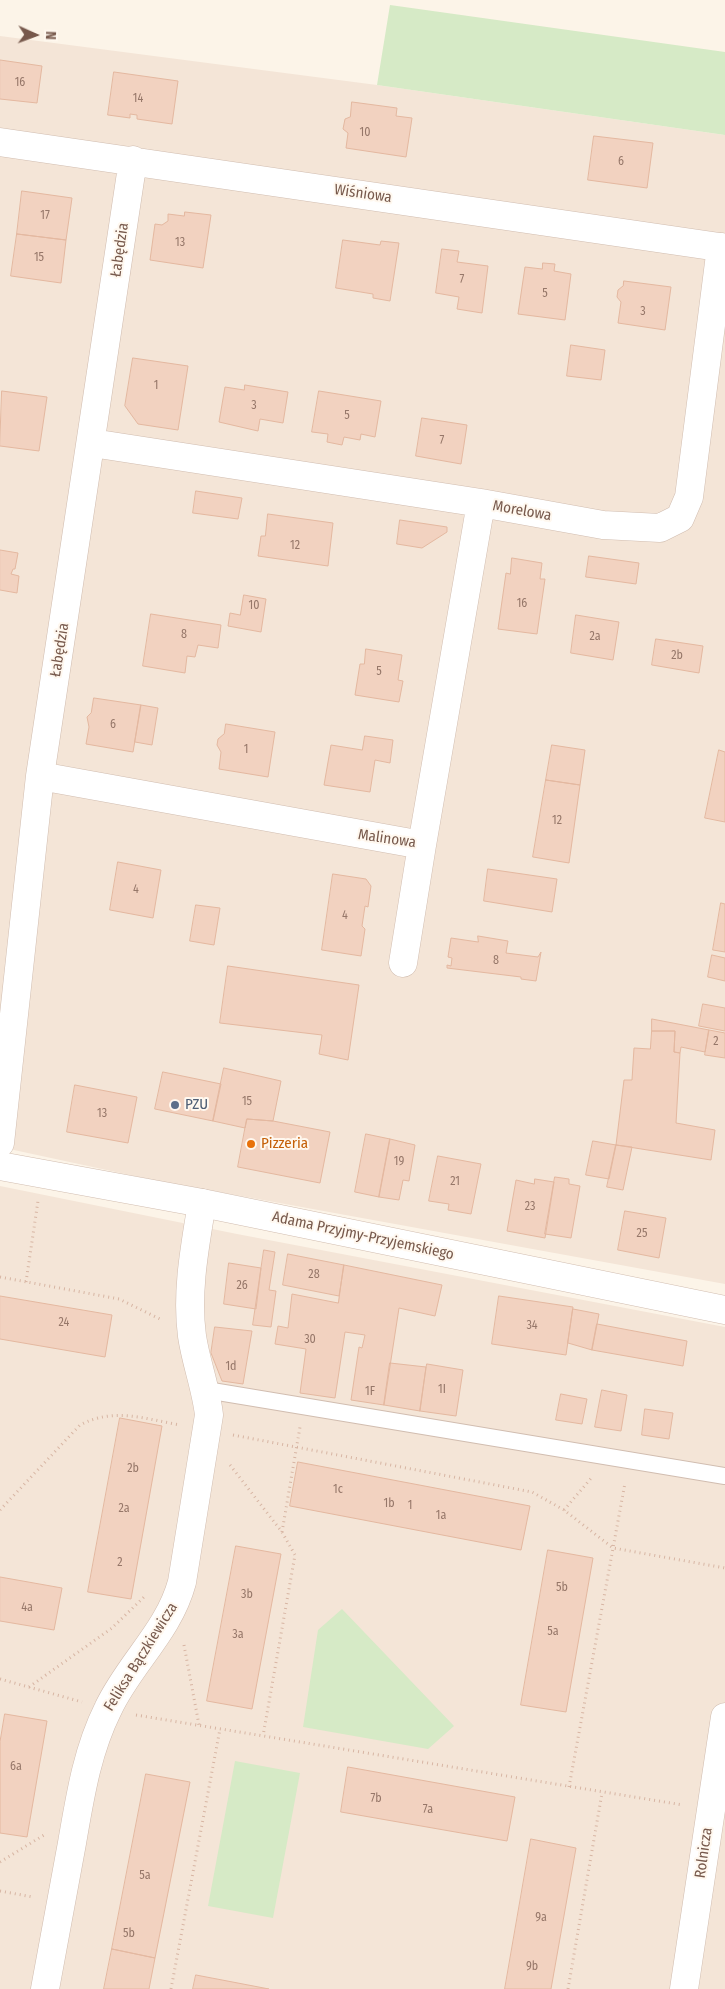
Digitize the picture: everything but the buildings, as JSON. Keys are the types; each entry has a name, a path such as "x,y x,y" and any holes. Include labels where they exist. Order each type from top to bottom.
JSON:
{"street":[{"name":"Wiśniowa","path":"0,142 723,248"},
{"name":"Łabędzia","path":"0,1143 40,776 92,443 133,160"},
{"name":"Morelowa","path":"92,443 481,503 603,525 660,528 680,518 688,496 723,248"},
{"name":"Malinowa","path":"40,776 361,836 422,845 481,503"},
{"path":"403,963 422,845"},
{"name":"Adama Przyjmy-Przyjemskiego","path":"0,1166 202,1203 725,1310"},
{"name":"Feliksa Bączkiewicza","path":"45,1989 87,1761 108,1708 163,1626 178,1599 182,1582 207,1418 192,1334 194,1257 202,1203"},
{"name":"Rolnicza","path":"684,1989 725,1717"}],"lane":[{"path":"207,1418 303,1407 725,1476"}],"path":[{"path":"26,1282 42,1173"},
{"path":"0,1277 119,1299 192,1334"},
{"path":"282,1532 303,1407"},
{"path":"0,1510 80,1425 86,1422 116,1414 207,1418 297,1446 532,1492 564,1510 613,1548 725,1568"},
{"path":"207,1418 295,1554 263,1736"},
{"path":"564,1510 610,1458"},
{"path":"569,1787 628,1461"},
{"path":"29,1687 112,1628 164,1578 182,1582"},
{"path":"163,1626 183,1644 199,1725"},
{"path":"0,1679 108,1708 220,1729 710,1810"},
{"path":"171,1989 220,1729"},
{"path":"568,1989 602,1792"},
{"path":"0,1862 77,1815"},
{"path":"0,1891 61,1901"}],"shaded area":[{"path":"0,36 377,85 725,135 725,1284 153,1180 0,1147"},
{"path":"0,1186 237,1234 725,1327 725,1989 0,1989"}],"green space":[{"path":"390,5 725,52 725,135 377,85"},
{"path":"342,1609 454,1726 428,1749 303,1727 318,1630"},
{"path":"235,1761 300,1773 273,1918 208,1906"}],"place":[{"name":"PZU","path":"175,1105"},
{"name":"Pizzeria","path":"251,1144"}]}
